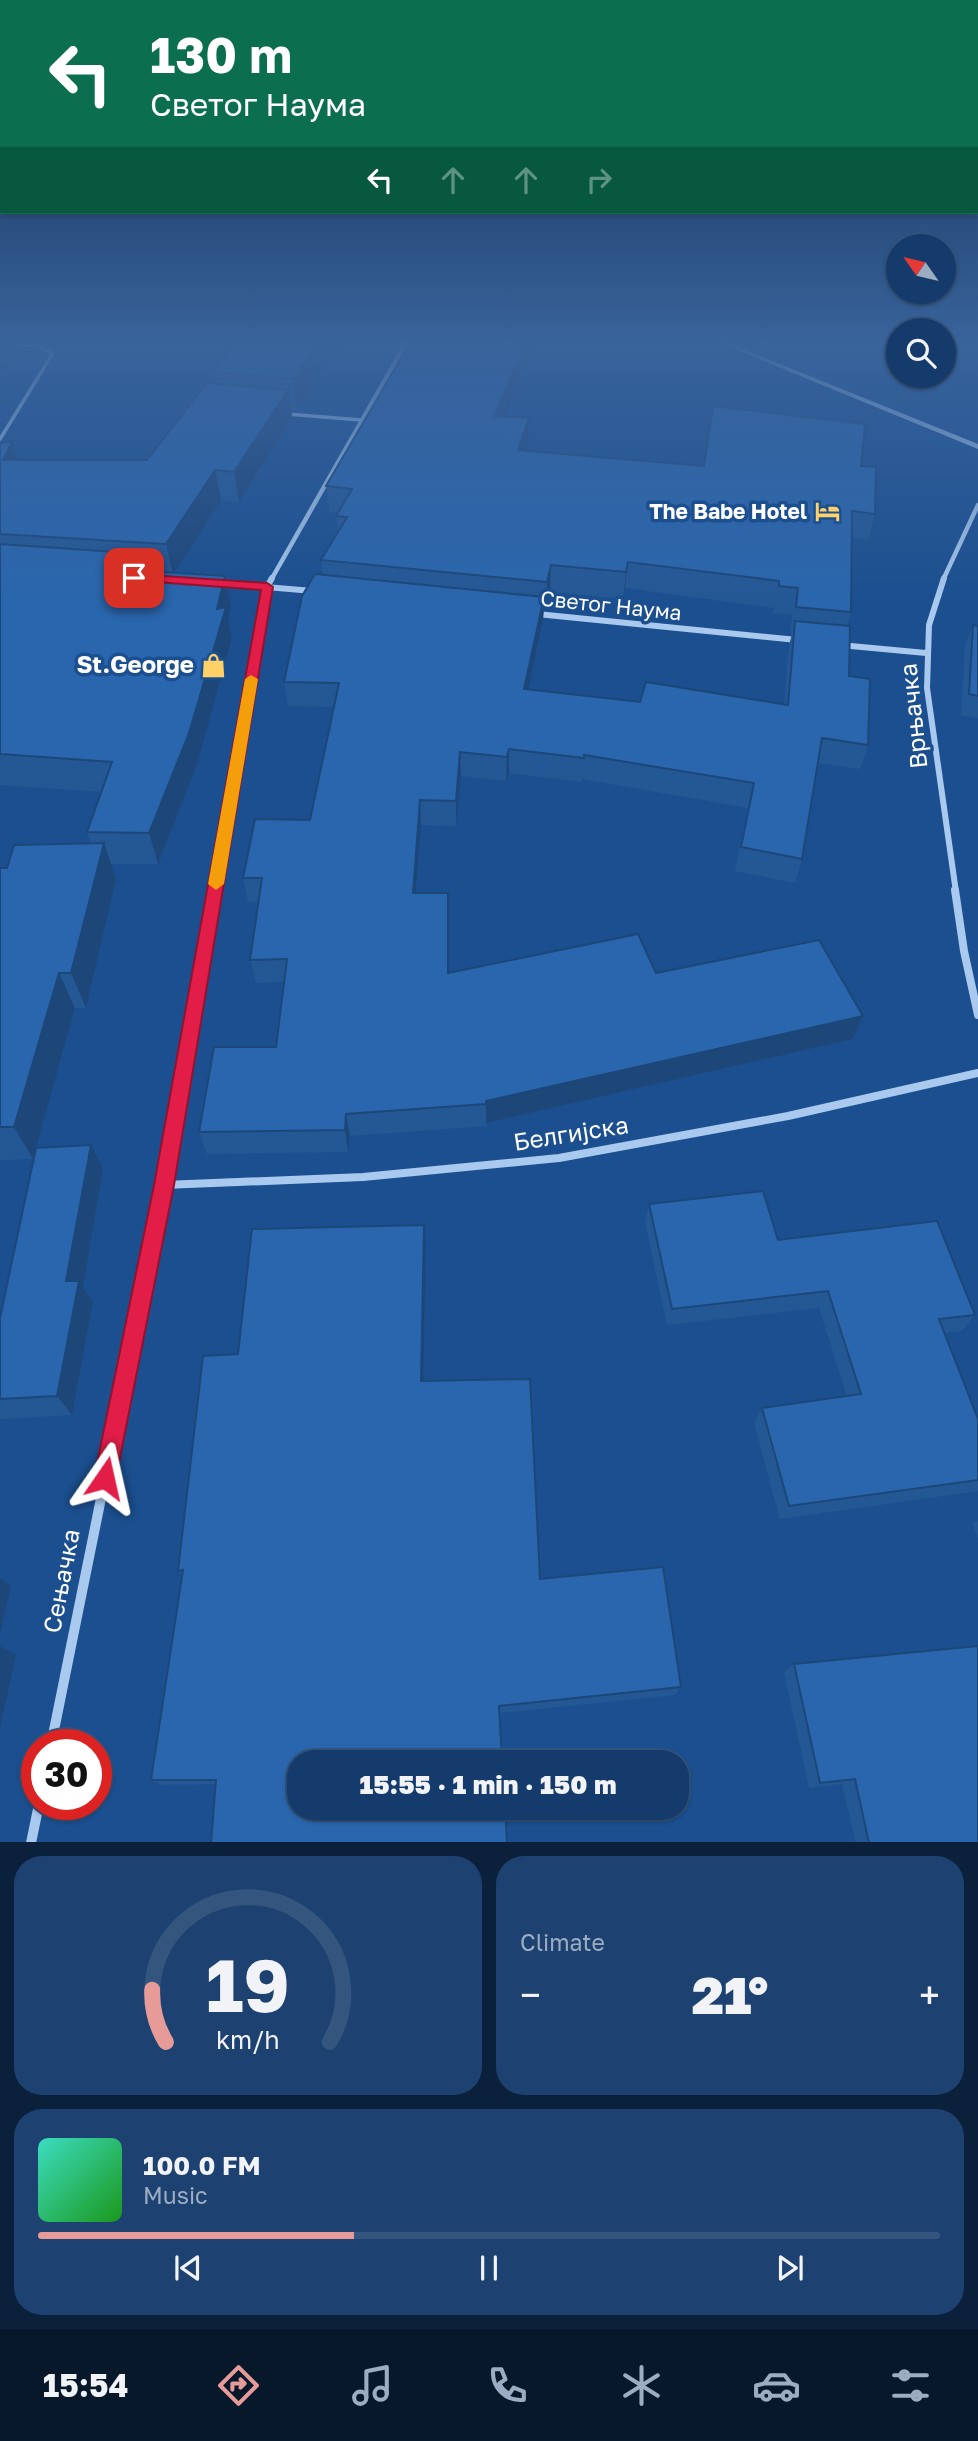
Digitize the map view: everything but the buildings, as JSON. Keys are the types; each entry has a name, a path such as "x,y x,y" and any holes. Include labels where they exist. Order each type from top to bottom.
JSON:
{"street":[{"name":"Сењачка","path":"54,1729 164,1185 267,587 356,429"},
{"path":"934,429 978,447"},
{"name":"Врњачка","path":"978,505 948,569 930,617 926,653 927,688 960,923 978,1015"},
{"path":"214,583 322,592"},
{"name":"Светог Наума","path":"528,613 803,641"},
{"path":"830,644 926,653"},
{"name":"Белгијска","path":"164,1185 363,1177 559,1158 788,1116 978,1073"},
{"path":"31,1842 36,1820"}],"slow traffic":[{"path":"216,884 251,679"}],"place":[{"name":"The Babe Hotel","path":"827,512"},
{"name":"St.George","path":"214,665"}],"route":[{"path":"105,1478 164,1185 267,587 134,578"}]}
